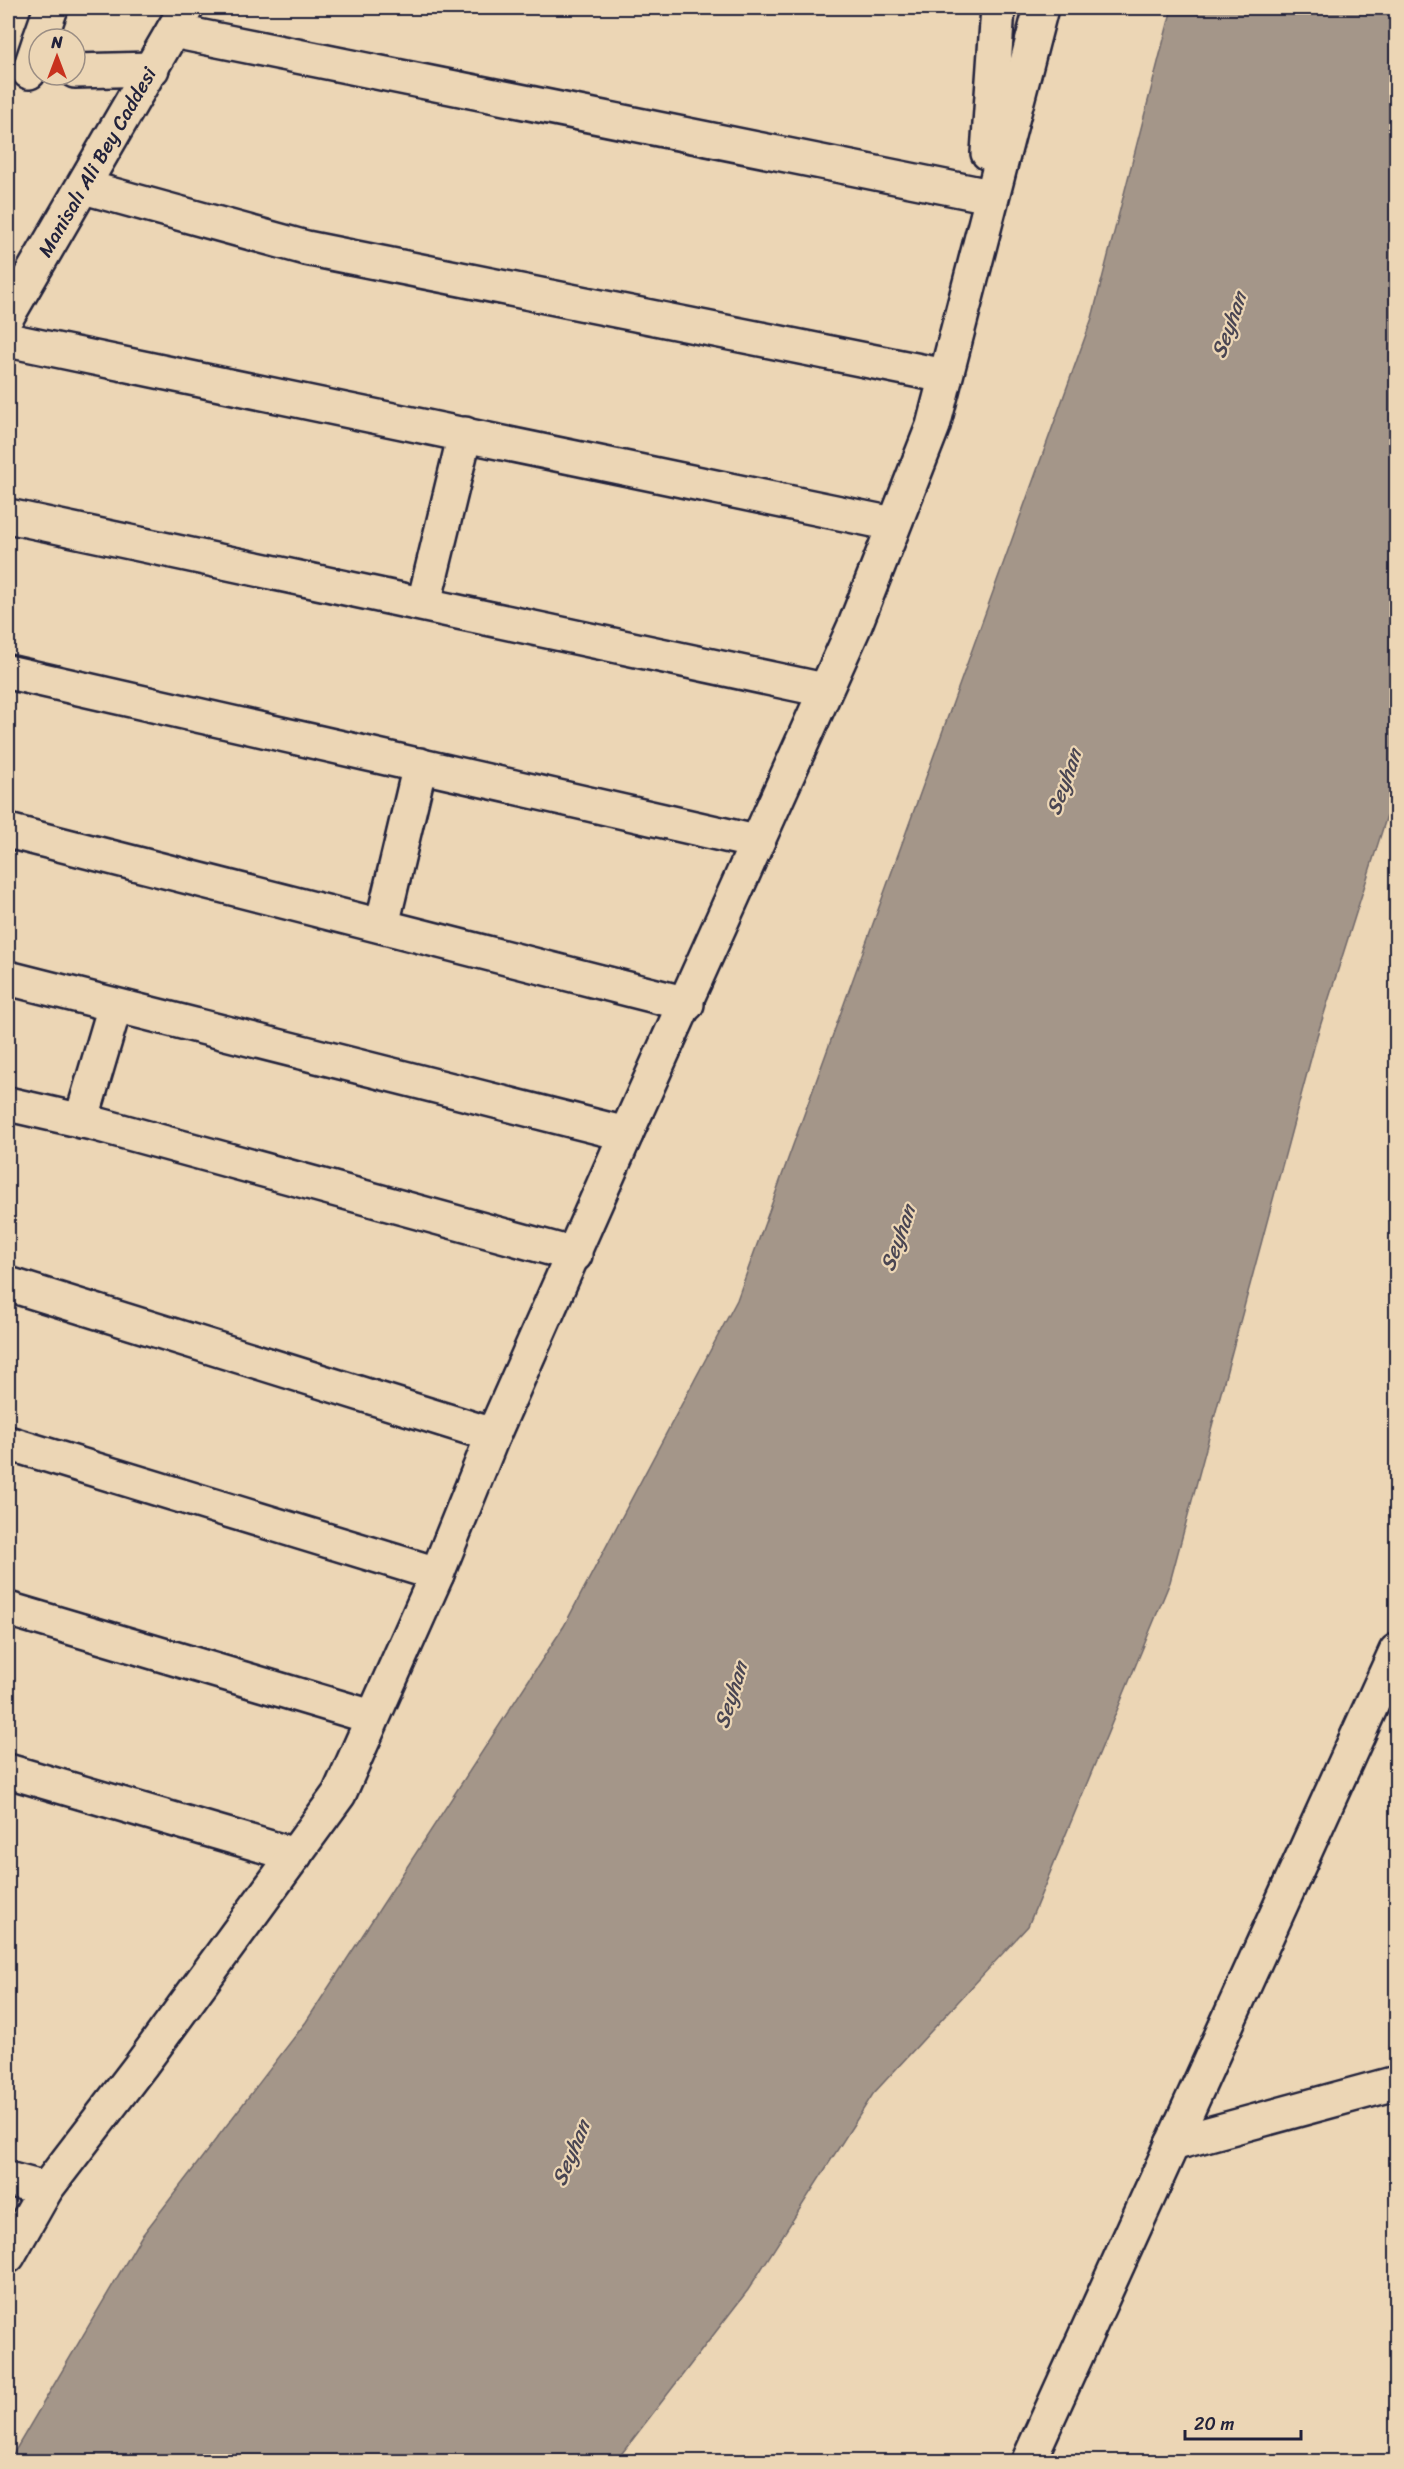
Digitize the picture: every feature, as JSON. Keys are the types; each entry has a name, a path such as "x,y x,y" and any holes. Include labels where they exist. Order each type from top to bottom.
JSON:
{"street":[{"path":"44,27 51,8"},
{"path":"982,233 998,8"},
{"path":"8,2256 46,2189 339,1794 437,1574 493,1435 575,1255 626,1134 687,1004 756,842 855,625 933,426 1041,8"},
{"path":"180,19 985,195"},
{"name":"Manisalı Ali Bey Caddesi","path":"8,315 180,19"},
{"path":"87,71 152,69"},
{"path":"84,187 306,248 945,376"},
{"path":"8,340 893,524"},
{"path":"424,603 465,434"},
{"path":"8,516 824,690"},
{"path":"8,672 756,842"},
{"path":"382,925 420,765"},
{"path":"8,831 687,1004"},
{"path":"8,978 626,1134"},
{"path":"81,1121 115,1006"},
{"path":"8,1104 81,1121 575,1255"},
{"path":"8,1284 493,1435"},
{"path":"8,1443 437,1574"},
{"path":"8,1610 372,1717"},
{"path":"1028,2462 1396,1651"},
{"path":"8,1771 295,1855"},
{"path":"1172,2144 1396,2083"},
{"path":"8,2179 46,2189"}],"water":[{"name":"Seyhan","path":"1172,8 1396,8 1396,787 1317,1036 1170,1582 1028,1926 873,2094 748,2290 616,2461 9,2461 141,2237 306,2022 564,1626 737,1300 1092,318"}]}
